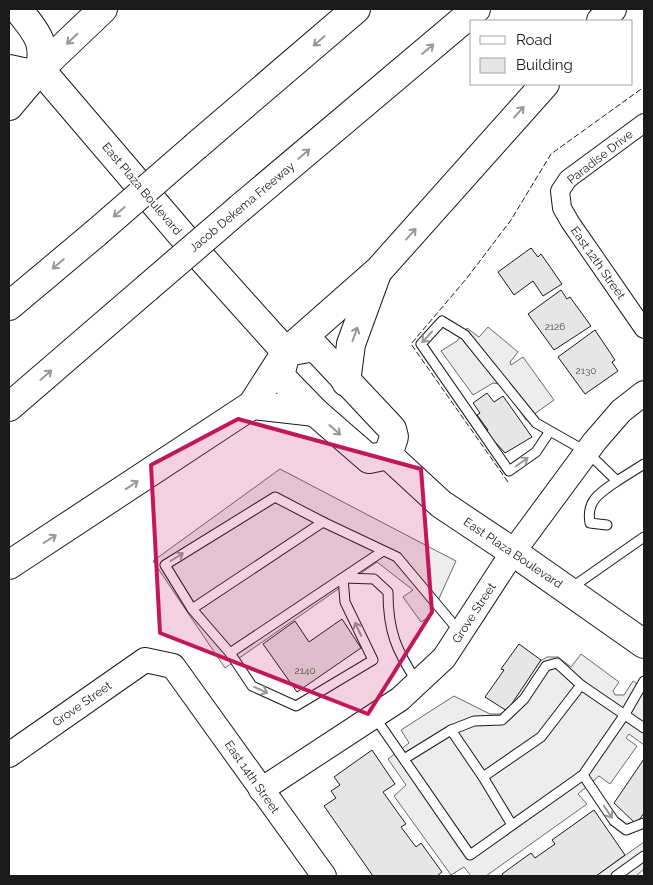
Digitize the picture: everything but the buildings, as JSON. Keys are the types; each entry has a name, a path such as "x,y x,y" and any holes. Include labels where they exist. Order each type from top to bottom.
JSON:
{"main road":[{"path":"18,9 42,43 43,55 40,69"},
{"path":"9,106 40,69 103,9"},
{"path":"9,306 356,9"},
{"name":"Jacob Dekema Freeway","path":"9,407 240,208 476,9"},
{"path":"602,20 612,9"},
{"path":"9,69 27,73 40,69"},
{"name":"East Plaza Boulevard","path":"40,69 198,254 286,352"},
{"path":"9,565 252,405 286,352 378,270 544,85"},
{"path":"346,382 351,344 378,270"},
{"path":"315,347 392,429 394,437 388,455 369,459 315,412 280,376 286,352 315,347"},
{"path":"252,405 315,412"},
{"name":"East Plaza Boulevard","path":"388,455 441,504 644,644"}],"street":[{"name":"Paradise Drive","path":"570,222 562,208 560,191 568,179 644,124"},
{"name":"East 12th Street","path":"570,222 644,329"},
{"name":"Grove Street","path":"261,790 400,699 444,658 513,552 587,452 621,411 644,393"},
{"name":"Grove Street","path":"9,755 145,660 173,666 181,676"},
{"name":"East 14th Street","path":"181,676 324,876"}],"lane":[{"path":"550,430 536,452 509,471 421,344 442,320 465,334 536,423 550,430 587,452 617,481"},
{"path":"607,525 590,523 588,511 601,493 644,464"},
{"path":"343,578 345,602 373,660 296,706 252,686 230,653 192,609 165,565 275,497 322,522 398,558 461,633"},
{"path":"192,609 322,522"},
{"path":"568,590 644,537"},
{"path":"230,653 383,551"},
{"path":"343,578 374,579 388,592 388,619 400,656 417,683"},
{"path":"404,759 451,730 474,721 502,720 524,700 546,666 557,663 580,685 644,728"},
{"path":"374,716 470,855 583,775 625,714 644,681"},
{"path":"483,777 541,738 580,685"},
{"path":"451,730 483,777 512,825"},
{"path":"583,775 614,821 626,830 644,823"},
{"path":"616,876 644,856"}],"highlighted area":[{"path":"238,419 421,469 432,612 368,714 160,633 151,465"}],"shaded area":[{"path":"488,327 518,352 510,362 511,365 523,357 554,400 526,420 503,386 499,384 493,383 473,395 441,351 457,341 467,328 479,337"},
{"path":"280,469 456,561 431,616 421,622 403,597 413,590 377,562 225,668 153,561"},
{"path":"581,654 619,682 613,691 615,695 624,695 633,681 644,689 644,745 629,734 626,738 637,746 610,784 599,776 578,794 587,804 486,876 471,876 464,867 451,875 394,796 406,785 388,759 409,743 401,730 454,696 490,714 504,714 537,663 547,657 558,657 571,667"},
{"path":"644,842 644,869 636,876 596,876"}],"fence":[{"path":"508,482 411,344 467,278 511,220 551,154 644,87"}]}
